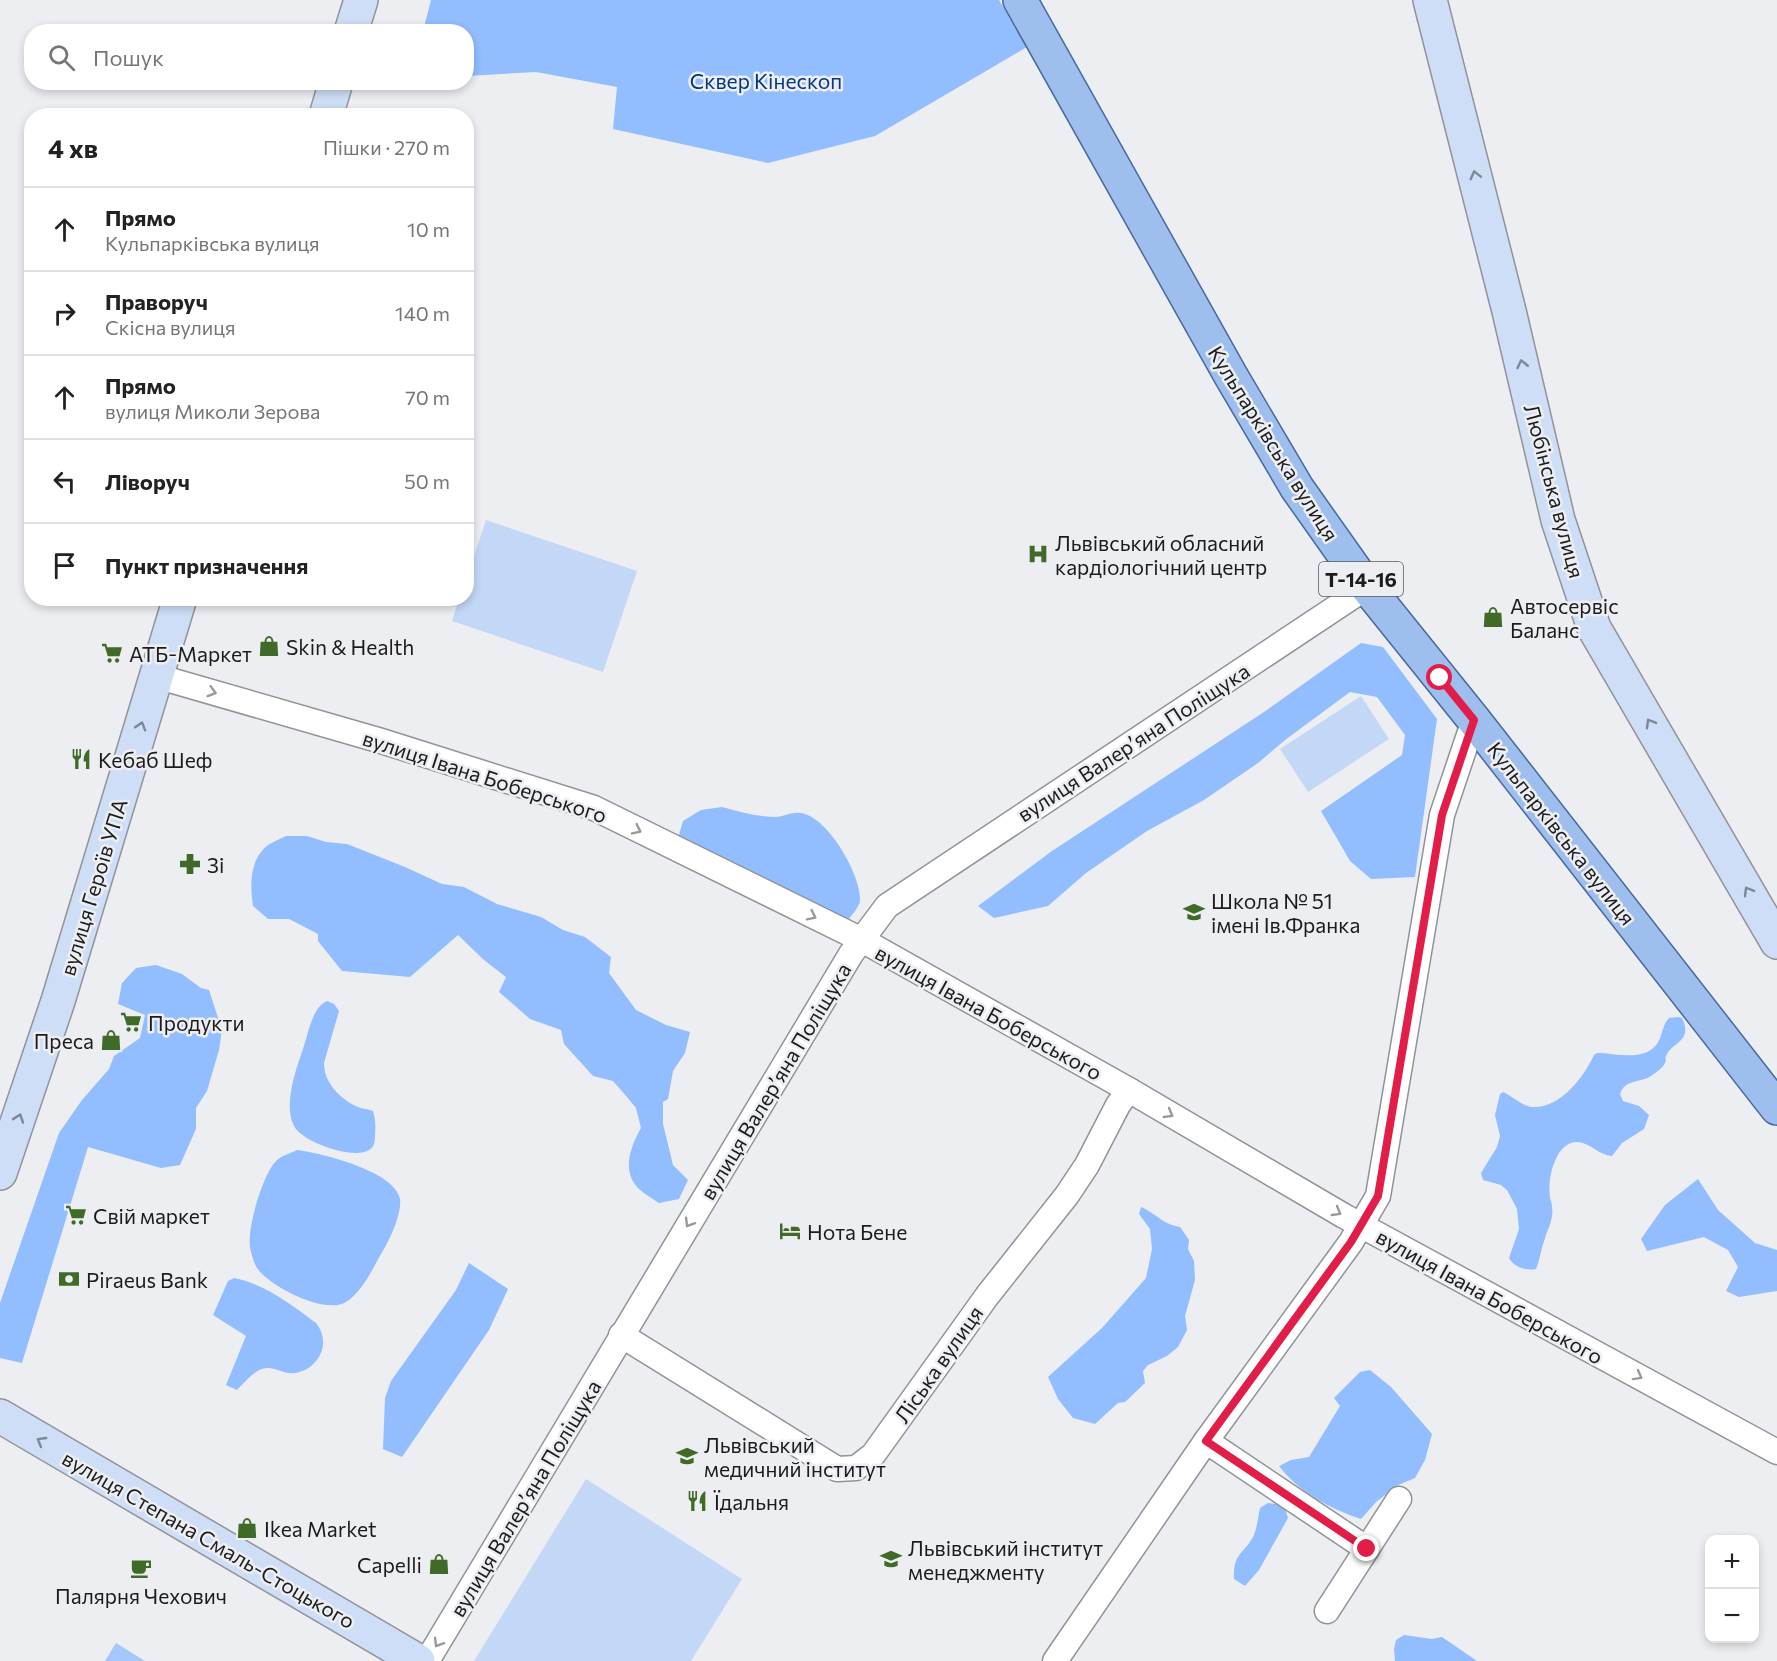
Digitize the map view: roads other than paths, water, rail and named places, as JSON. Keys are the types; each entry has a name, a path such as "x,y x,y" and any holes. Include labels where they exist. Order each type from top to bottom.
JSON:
{"main road":[{"path":"354,24 361,0"},
{"name":"Кульпарківська вулиця","path":"1020,0 1297,488 1367,587 1474,720 1777,1108"},
{"name":"Любінська вулиця","path":"1430,0 1509,311 1558,520 1594,628 1777,942"},
{"path":"328,108 334,90"},
{"name":"вулиця Героїв УПА","path":"0,1173 58,1001 178,606"},
{"name":"вулиця Степана Смаль-Стоцького","path":"0,1416 418,1661"}],"street":[{"name":"вулиця Валерʼяна Поліщука","path":"427,1661 851,954 888,906 1367,587"},
{"name":"вулиця Івана Боберського","path":"156,676 378,740 594,808 862,940 1129,1090 1362,1225 1777,1452"},
{"path":"1055,1661 1206,1441 1362,1225 1378,1196 1442,815 1474,720"},
{"name":"Ліська вулиця","path":"621,1335 837,1469 856,1468 873,1455 987,1296 1067,1195 1118,1105 1129,1090"},
{"path":"1206,1441 1367,1549"},
{"path":"1327,1611 1399,1499"}],"place":[{"name":"Львівський обласний кардіологічний центр","path":"1038,554"},
{"name":"Автосервіс Баланс","path":"1493,617"},
{"name":"Skin & Health","path":"269,646"},
{"name":"АТБ-Маркет","path":"112,653"},
{"name":"Кебаб Шеф","path":"81,759"},
{"name":"3і","path":"190,864"},
{"name":"Школа № 51 імені Ів.Франка","path":"1194,912"},
{"name":"Продукти","path":"131,1022"},
{"name":"Преса","path":"111,1040"},
{"name":"Свій маркет","path":"76,1215"},
{"name":"Нота Бене","path":"790,1231"},
{"name":"Piraeus Bank","path":"69,1279"},
{"name":"Львівський медичний інститут","path":"687,1456"},
{"name":"Їдальня","path":"697,1501"},
{"name":"Ikea Market","path":"247,1528"},
{"name":"Львівський інститут менеджменту","path":"891,1559"},
{"name":"Capelli","path":"439,1564"},
{"name":"Палярня Чехович","path":"141,1568"}],"park label":[{"name":"Сквер Кінескоп","path":"766,80"}]}
